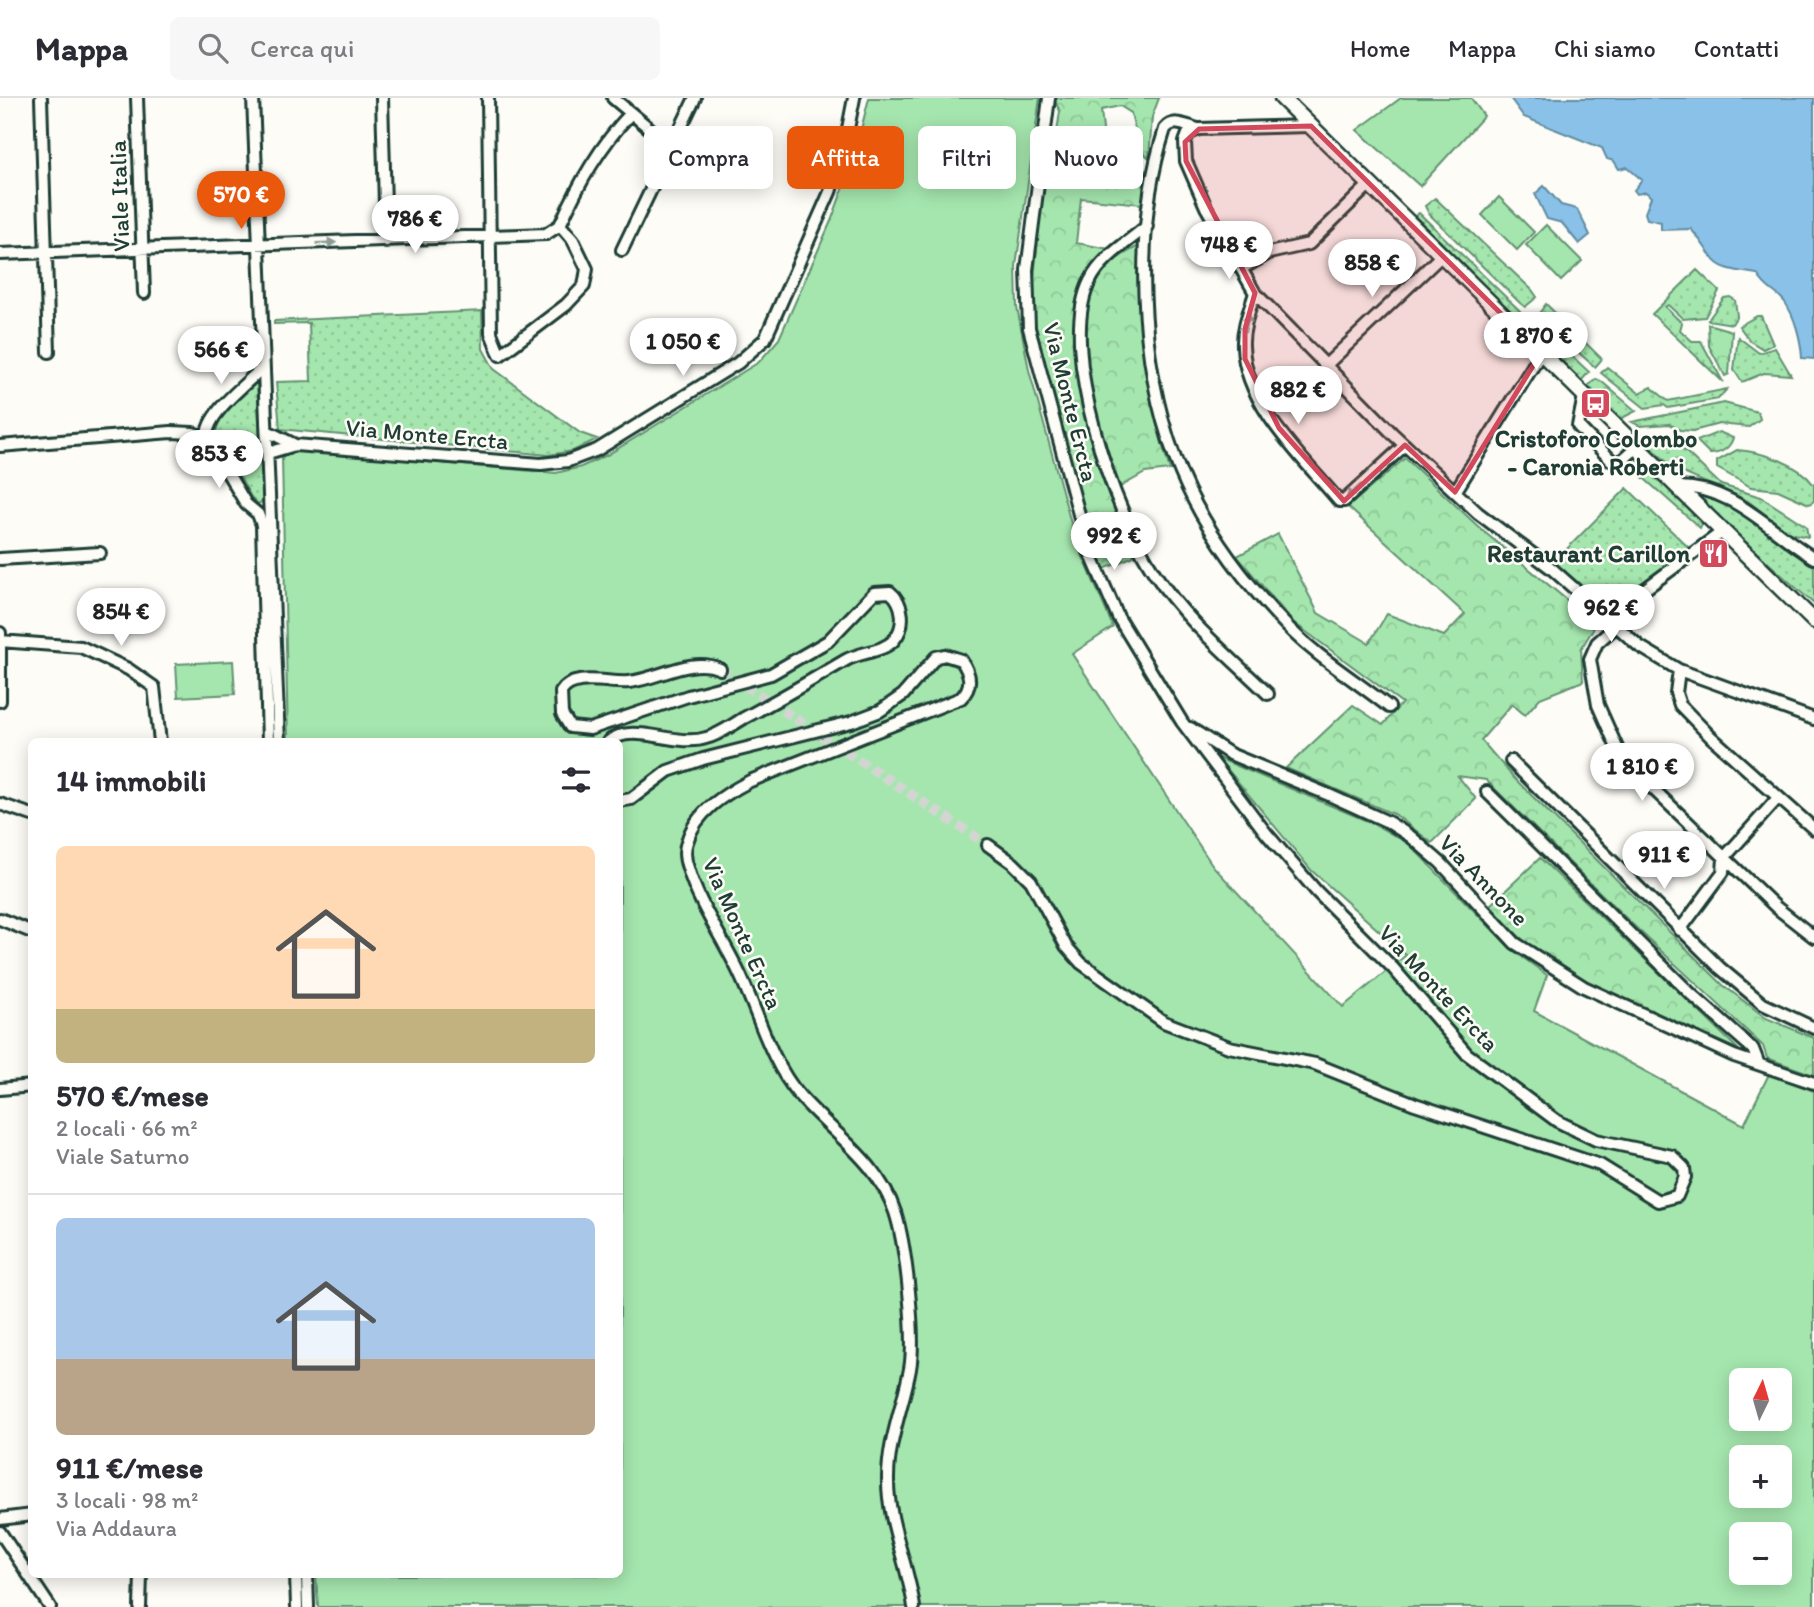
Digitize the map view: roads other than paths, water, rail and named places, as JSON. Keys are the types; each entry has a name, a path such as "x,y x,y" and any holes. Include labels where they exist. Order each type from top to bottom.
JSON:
{"main road":[{"path":"1282,98 1814,621"}],"street":[{"path":"41,98 49,352"},
{"name":"Viale Italia","path":"137,98 144,293"},
{"path":"253,98 261,373 267,430 279,738"},
{"path":"382,98 386,241"},
{"path":"488,98 491,333 500,355 566,305 584,286 587,269 573,240 559,225"},
{"path":"613,98 647,126"},
{"path":"683,126 695,98"},
{"name":"Via Monte Ercta","path":"295,445 554,464 597,450 726,370 753,351 772,326 830,192 845,144 854,98"},
{"name":"Via Monte Ercta","path":"988,845 1013,863 1031,881 1066,946 1081,963 1164,1022 1229,1047 1315,1064 1404,1100 1600,1165 1658,1201 1677,1196 1685,1177 1684,1168 1672,1156 1596,1140 1557,1121 1467,1055 1388,962 1297,870 1182,722 1118,617 1098,575 1078,515 1034,353 1027,306 1027,270 1049,98"},
{"path":"0,254 546,234 559,225 606,139 631,113"},
{"path":"1311,126 1199,129 1177,123 1169,124 1165,129 1147,226 1145,282 1154,377 1175,460 1201,513 1240,572 1288,627 1388,707"},
{"path":"1199,129 1188,134 1184,154 1206,207 1255,293 1405,445 1497,529 1566,581 1639,646 1679,670 1814,719"},
{"path":"1241,269 1269,253 1309,244 1370,184"},
{"path":"622,250 652,189"},
{"path":"1147,226 1101,264 1089,283 1082,307 1081,344 1095,428 1122,512 1155,574 1199,627 1268,694"},
{"path":"1325,366 1442,255"},
{"path":"1255,293 1243,344 1249,374 1279,428 1339,501 1344,501 1405,445"},
{"path":"1455,492 1541,353"},
{"path":"171,432 211,419 261,373"},
{"path":"1584,396 1578,426 1607,457 1619,463 1636,448"},
{"path":"207,438 211,419"},
{"path":"267,430 295,445"},
{"path":"0,446 171,432 193,433 207,438 246,504 258,514 262,525 268,738"},
{"path":"268,453 295,445"},
{"path":"1676,487 1700,488 1739,504 1814,557"},
{"path":"258,514 265,512 270,506"},
{"path":"1645,589 1722,532"},
{"path":"0,559 100,553"},
{"path":"614,738 629,734 679,741 708,738 855,655 886,646 899,633 902,618 900,603 890,592 874,593 828,641 771,674 688,696 584,731 570,727 562,714 562,692 575,681 627,683 649,680 694,665 720,669"},
{"path":"1615,627 1597,643 1590,659 1598,705 1613,743 1636,776 1814,937"},
{"path":"0,633 0,701"},
{"path":"0,641 81,647 128,669 154,687 160,738"},
{"name":"Via Monte Ercta","path":"623,801 631,799 668,771 703,759 851,722 880,711 903,695 936,657 944,655 961,660 970,675 967,692 961,698 750,781 727,794 698,822 691,832 685,850 692,878 741,976 782,1070 799,1095 870,1166 884,1186 895,1212 902,1238 913,1338 910,1368 890,1451 887,1493 910,1577 914,1607"},
{"path":"1679,670 1676,693 1680,705 1777,799 1814,829"},
{"name":"Via Annone","path":"1182,722 1230,754 1341,800 1410,836 1441,863 1515,943 1584,987 1734,1056 1814,1083"},
{"path":"1511,761 1680,930 1763,1004 1814,1028"},
{"path":"1487,792 1692,995 1753,1049 1758,1062"},
{"path":"1680,930 1723,872 1724,858 1777,799"},
{"path":"0,804 28,814"},
{"path":"0,919 28,930"},
{"path":"0,1089 28,1086"},
{"path":"0,1519 28,1516"},
{"path":"0,1532 28,1574"},
{"path":"31,1578 50,1607"},
{"path":"140,1607 141,1578"},
{"path":"296,1578 297,1607"},
{"path":"307,1578 308,1607"}],"water":[{"path":"1510,98 1814,98 1814,359 1802,358 1797,328 1788,307 1757,274 1729,269 1715,262 1691,229 1661,230 1661,222 1647,219 1645,213 1651,197 1646,192 1637,194 1634,190 1642,180 1627,167 1619,169 1614,161 1607,159 1602,148 1524,117"},
{"path":"1544,186 1561,205 1577,209 1590,235 1579,244 1562,223 1547,219 1535,194"}],"tunnel":[{"path":"720,669 988,845"}],"place":[{"name":"Cristoforo Colombo - Caronia Roberti","path":"1596,404"},
{"name":"Restaurant Carillon","path":"1713,553"}]}
